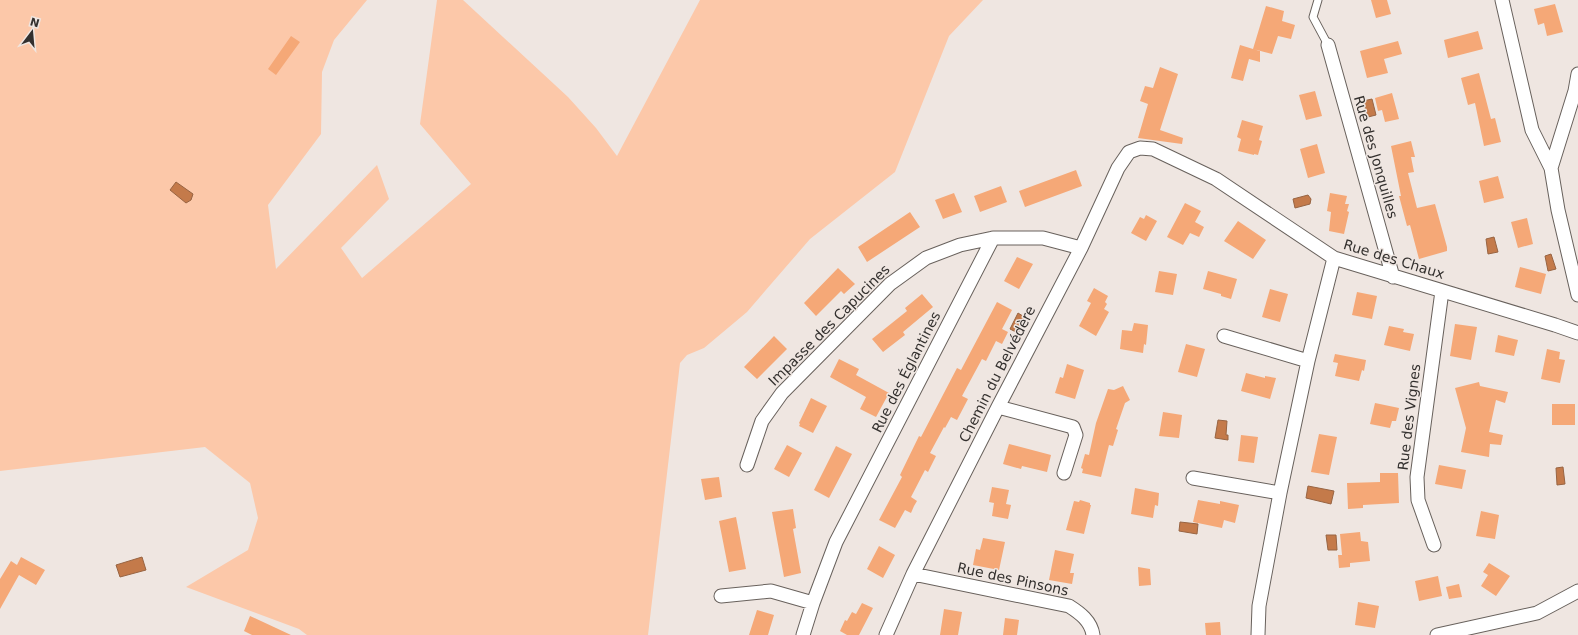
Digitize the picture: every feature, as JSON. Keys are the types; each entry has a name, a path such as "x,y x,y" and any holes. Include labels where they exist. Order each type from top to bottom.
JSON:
{"street":[{"path":"1502,0 1532,130 1551,168 1558,210 1578,295"},
{"name":"Rue des Jonquilles","path":"1328,45 1393,277"},
{"path":"1551,168 1575,91 1578,74"},
{"name":"Chemin du Belvédère","path":"886,635 913,574 1081,248 1118,168 1130,152 1140,148 1153,149"},
{"name":"Rue des Chaux","path":"1153,149 1216,179 1334,258 1578,333"},
{"path":"993,238 1043,238 1081,248"},
{"name":"Impasse des Capucines","path":"747,466 762,421 782,393 890,284 926,258 960,245 993,238"},
{"name":"Rue des Églantines","path":"803,635 812,603 836,542 993,238"},
{"path":"1258,635 1259,606 1280,493 1308,361 1334,258"},
{"name":"Rue des Vignes","path":"1434,545 1418,500 1417,477 1442,291"},
{"path":"1224,336 1308,361"},
{"path":"998,407 1073,427 1076,435 1064,473"},
{"path":"1193,478 1280,493"},
{"name":"Rue des Pinsons","path":"913,574 1068,606 1083,615 1093,635"},
{"path":"721,596 771,591 812,603"},
{"path":"1437,635 1537,613 1578,591"}],"lane":[{"path":"1318,0 1313,17 1328,45"}],"shaded area":[{"path":"0,0 367,0 334,40 322,72 321,134 268,205 276,269 377,165 389,199 341,248 362,278 471,184 420,124 437,0 463,0 568,97 596,128 617,156 700,0 983,0 949,36 895,172 810,239 747,312 704,348 687,355 680,363 648,635 307,635 299,629 186,587 248,550 258,518 250,483 205,447 0,471"},
{"path":"1372,99 1376,115 1368,117 1363,101"},
{"path":"176,182 193,194 191,200 186,203 170,190"},
{"path":"1308,195 1311,199 1310,204 1295,208 1293,199"},
{"path":"1494,237 1498,252 1488,254 1486,239"},
{"path":"1551,254 1556,269 1548,271 1545,256"},
{"path":"1018,313 1026,318 1018,333 1010,329"},
{"path":"1218,420 1227,421 1226,435 1228,435 1228,440 1215,438"},
{"path":"1563,467 1565,484 1557,485 1556,468"},
{"path":"1308,486 1334,491 1331,504 1306,498"},
{"path":"1180,522 1198,524 1197,534 1179,531"},
{"path":"1326,535 1336,535 1337,550 1328,550"},
{"path":"142,557 146,570 120,577 116,565"}],"building":[{"path":"1371,0 1387,0 1391,14 1376,18"},
{"path":"1555,4 1563,32 1547,36 1544,23 1538,25 1534,9"},
{"path":"1266,6 1284,11 1282,21 1295,25 1291,39 1278,36 1272,54 1253,49"},
{"path":"1478,31 1483,49 1448,58 1444,40"},
{"path":"291,36 300,42 276,75 268,69"},
{"path":"1398,41 1402,54 1384,59 1388,73 1367,78 1360,51"},
{"path":"1240,45 1260,51 1260,62 1249,59 1243,81 1231,78"},
{"path":"1160,67 1178,74 1160,130 1183,138 1182,144 1138,138 1148,104 1140,101 1145,86 1153,88"},
{"path":"1479,73 1491,119 1495,118 1501,142 1484,146 1475,103 1468,105 1461,78"},
{"path":"1315,91 1322,116 1306,120 1299,95"},
{"path":"1392,93 1399,119 1385,122 1382,110 1378,111 1375,98"},
{"path":"1242,120 1263,126 1259,140 1262,141 1258,155 1238,151 1241,139 1237,137"},
{"path":"1411,141 1415,157 1411,157 1414,172 1408,173 1417,208 1435,204 1447,247 1447,251 1419,259 1410,225 1407,226 1399,196 1401,196 1391,146"},
{"path":"1317,144 1325,173 1308,178 1300,149"},
{"path":"1076,170 1082,186 1025,207 1019,191"},
{"path":"1498,176 1504,198 1484,203 1479,181"},
{"path":"1001,186 1007,202 980,212 974,196"},
{"path":"954,193 962,212 943,219 935,200"},
{"path":"1330,193 1347,196 1345,204 1349,204 1347,211 1349,212 1344,234 1329,231 1331,212 1327,211"},
{"path":"1185,203 1201,211 1195,222 1204,227 1199,237 1190,233 1183,245 1167,237"},
{"path":"910,212 920,227 867,262 858,247"},
{"path":"1146,215 1157,221 1146,241 1131,233 1140,217 1144,219"},
{"path":"1527,218 1533,244 1518,248 1511,222"},
{"path":"1238,221 1266,240 1253,259 1224,241"},
{"path":"1017,257 1033,264 1019,289 1004,281"},
{"path":"1520,267 1546,274 1541,294 1515,287"},
{"path":"838,268 855,284 844,294 841,291 816,316 804,303"},
{"path":"1159,271 1177,274 1173,295 1155,292"},
{"path":"1208,271 1237,279 1231,299 1221,296 1221,294 1203,289"},
{"path":"1094,288 1108,296 1105,302 1107,304 1104,309 1109,312 1096,336 1079,326 1091,303 1087,301"},
{"path":"1270,289 1288,294 1280,322 1262,317"},
{"path":"1357,292 1377,296 1372,319 1352,315"},
{"path":"922,294 933,307 903,332 905,335 883,352 872,339 907,311 905,308"},
{"path":"997,302 1012,310 1002,329 1008,332 1002,344 996,341 986,361 982,359 962,396 968,399 957,420 951,417 930,453 936,456 928,472 925,470 911,497 917,501 911,513 905,510 895,528 879,520 902,477 900,475 919,436 921,437 957,368 961,370"},
{"path":"1134,323 1148,325 1146,345 1144,344 1143,353 1120,349 1122,330 1132,331"},
{"path":"1455,324 1477,327 1471,360 1450,356"},
{"path":"1389,326 1404,329 1403,332 1414,334 1410,351 1384,345"},
{"path":"1498,335 1518,340 1514,356 1495,352"},
{"path":"774,336 787,349 757,379 744,367"},
{"path":"1186,344 1205,349 1197,377 1178,372"},
{"path":"1547,349 1560,352 1559,359 1565,360 1560,383 1541,379"},
{"path":"1335,354 1366,360 1364,371 1362,370 1359,381 1335,376 1338,363 1333,362"},
{"path":"839,359 859,369 856,375 889,393 876,417 860,409 866,397 830,377"},
{"path":"1067,364 1084,370 1075,399 1055,393 1060,377 1063,378"},
{"path":"1246,373 1265,378 1265,376 1276,378 1270,399 1241,391"},
{"path":"1479,382 1480,386 1508,392 1505,403 1496,400 1489,432 1503,435 1501,445 1490,444 1489,457 1461,452 1466,428 1455,388"},
{"path":"1123,386 1130,400 1125,403 1116,429 1118,430 1113,446 1109,445 1101,477 1082,473 1083,469 1081,468 1085,454 1089,455 1096,423 1108,389 1114,390"},
{"path":"811,398 827,406 813,433 799,426"},
{"path":"1375,403 1399,408 1396,421 1392,421 1390,428 1370,424"},
{"path":"1552,404 1575,404 1575,425 1552,425"},
{"path":"1163,412 1182,415 1179,438 1159,436"},
{"path":"1319,434 1337,437 1329,475 1311,472"},
{"path":"1241,435 1258,437 1254,463 1238,461"},
{"path":"1009,444 1051,455 1047,472 1022,466 1021,469 1003,464"},
{"path":"787,445 802,453 789,477 774,469"},
{"path":"836,446 852,454 829,498 814,490"},
{"path":"1439,465 1466,470 1462,489 1435,484"},
{"path":"1380,473 1398,473 1399,503 1363,505 1363,508 1348,509 1347,483 1380,482"},
{"path":"719,477 722,497 705,500 701,479"},
{"path":"992,487 1009,490 1006,504 1011,505 1008,519 992,516 994,503 989,502"},
{"path":"1135,488 1159,493 1158,506 1155,505 1153,518 1131,514"},
{"path":"1080,500 1090,503 1091,505 1084,534 1066,530 1074,501 1079,502"},
{"path":"1198,500 1220,504 1220,501 1239,505 1235,523 1224,520 1222,528 1193,522"},
{"path":"793,509 796,528 793,529 801,573 784,577 772,512"},
{"path":"1481,511 1499,515 1495,539 1476,536"},
{"path":"736,517 746,569 729,572 719,521"},
{"path":"1360,532 1361,541 1368,542 1370,561 1350,563 1350,567 1339,568 1338,555 1342,555 1340,534"},
{"path":"983,538 1005,542 999,570 973,565 976,549 980,550"},
{"path":"879,546 895,555 883,578 867,569"},
{"path":"1055,550 1074,554 1070,573 1074,573 1072,584 1049,580"},
{"path":"21,557 45,570 36,585 19,575 0,609 0,579 11,561 17,565"},
{"path":"1489,563 1510,576 1496,596 1481,586 1488,575 1483,572"},
{"path":"1138,567 1150,569 1151,585 1139,586"},
{"path":"1438,576 1442,596 1419,601 1415,581"},
{"path":"1459,584 1462,597 1449,599 1446,587"},
{"path":"1358,602 1379,606 1375,628 1355,625"},
{"path":"862,603 873,608 859,635 847,635 840,631 845,620 847,621 852,612 856,614"},
{"path":"944,609 962,612 958,635 940,635"},
{"path":"757,610 774,615 768,635 749,635"},
{"path":"250,616 291,635 252,635 244,631"},
{"path":"1005,618 1019,620 1017,635 1003,635"},
{"path":"1220,622 1221,635 1206,635 1205,623"}]}
